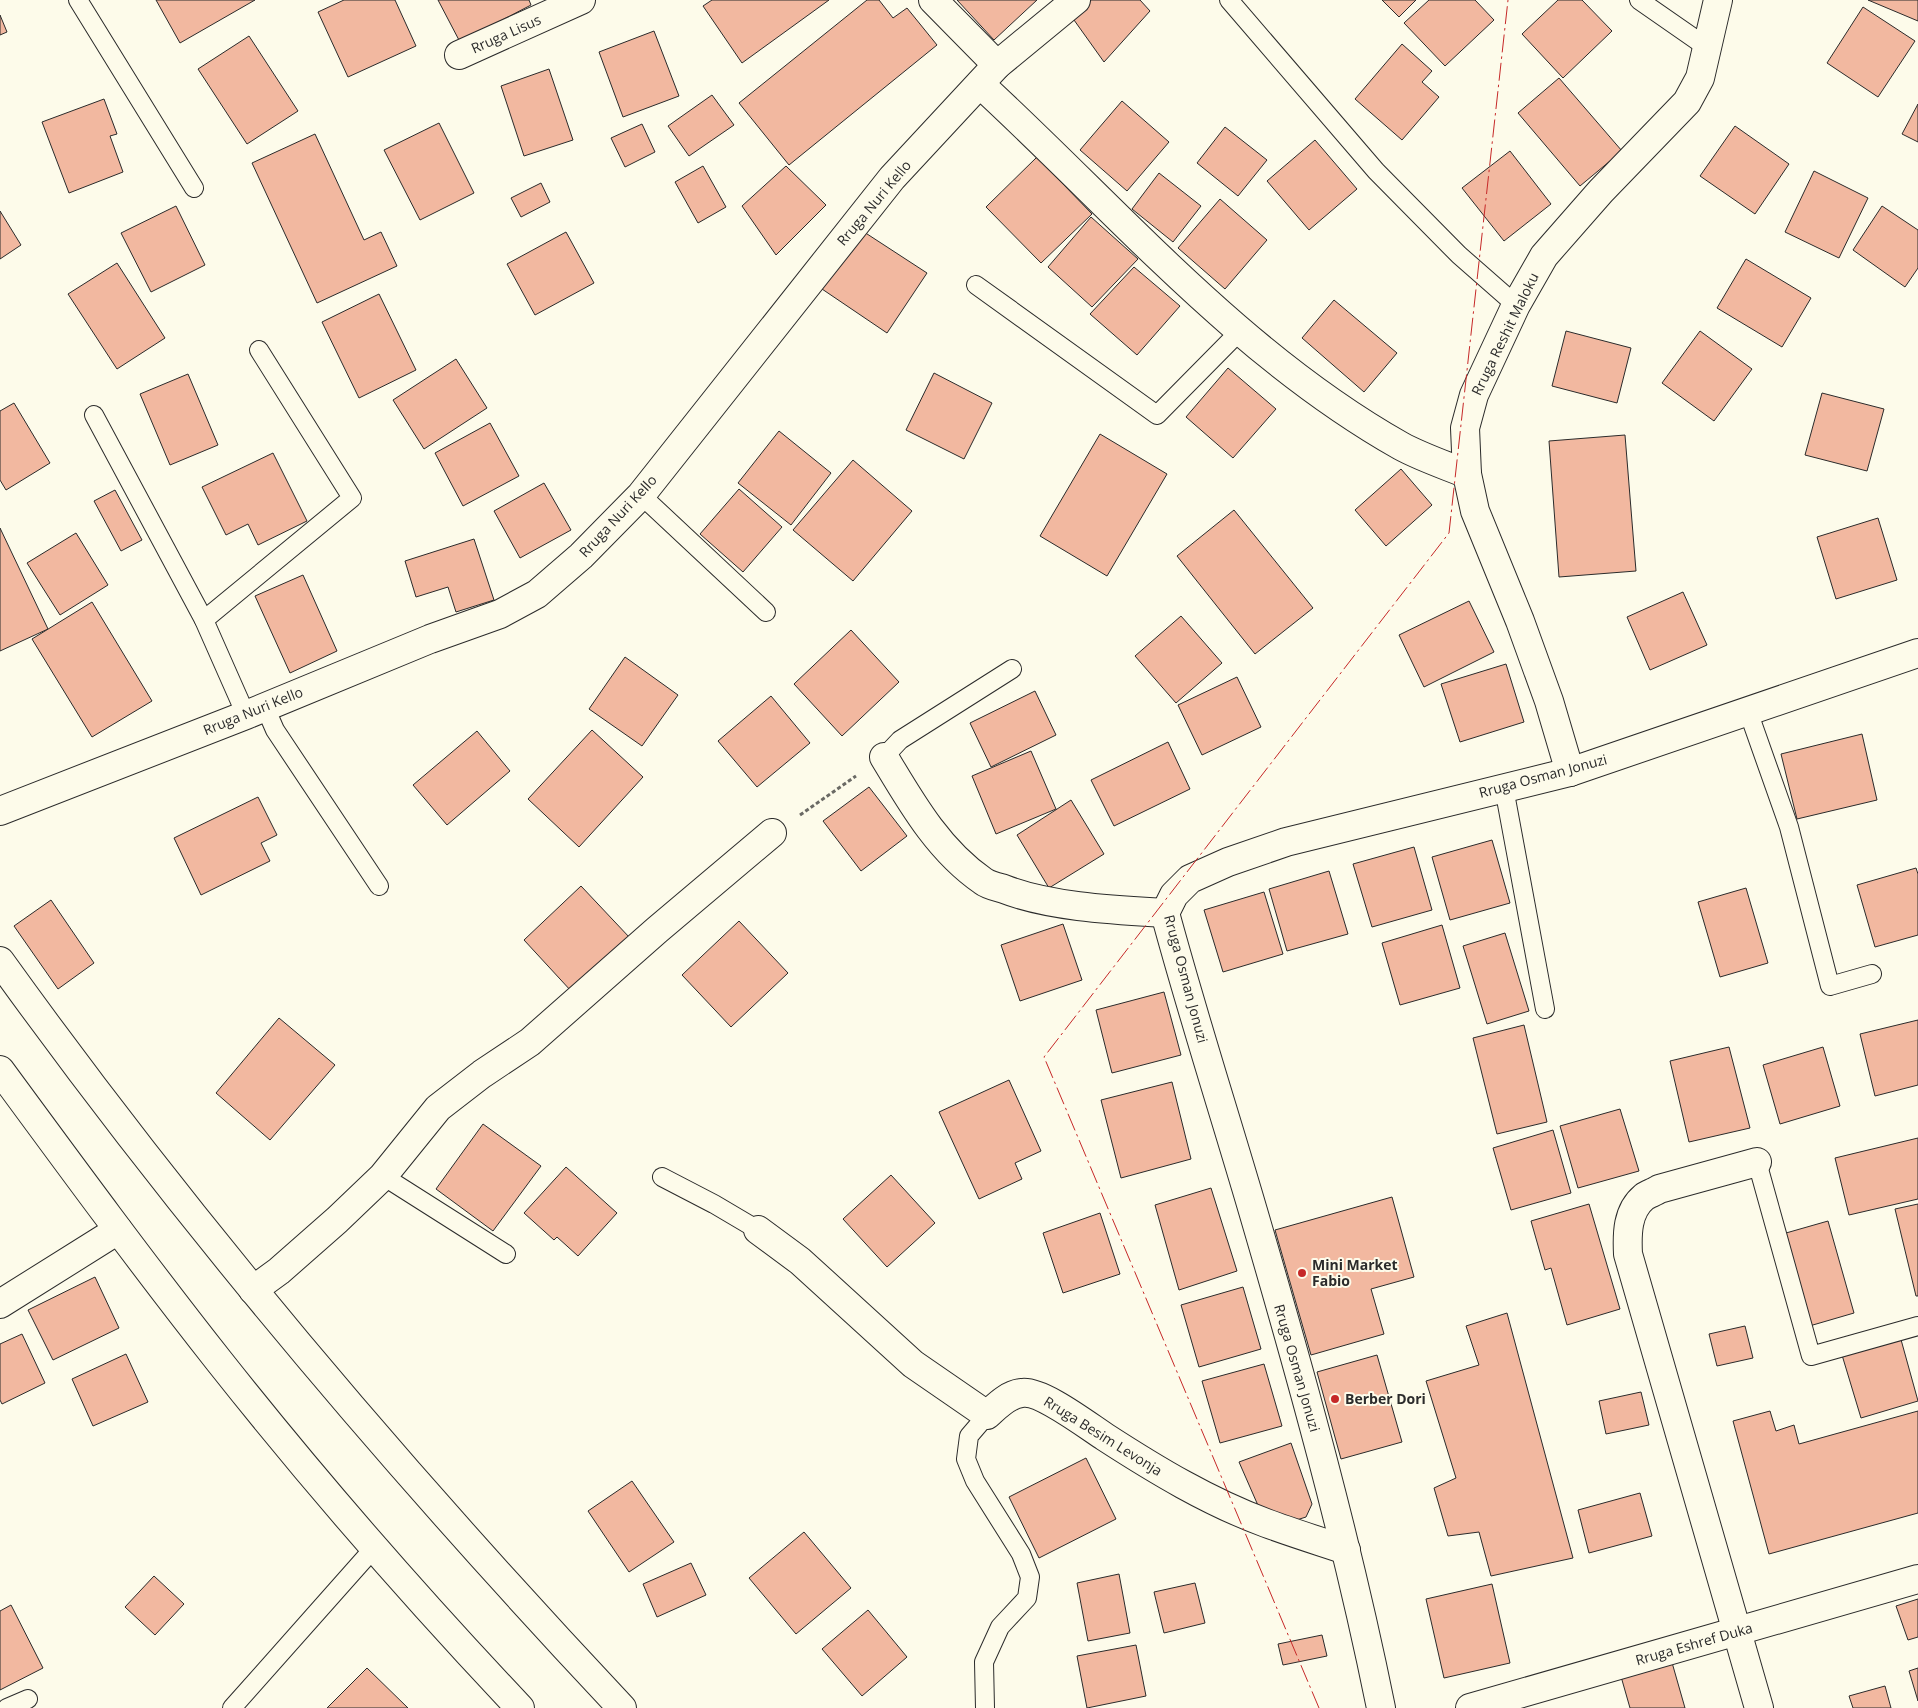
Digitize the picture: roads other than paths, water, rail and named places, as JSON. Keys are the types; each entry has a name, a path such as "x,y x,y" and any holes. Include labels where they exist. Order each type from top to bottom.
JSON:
{"street":[{"name":"Rruga Lisus","path":"459,55 581,0"},
{"path":"932,0 1022,123 1180,278 1277,362 1346,411 1402,446 1467,474"},
{"name":"Rruga Nuri Kello","path":"0,811 255,711 430,639 500,614 537,594 581,556 641,495 892,178 988,74 1076,0"},
{"name":"Rruga Reshit Maloku","path":"1570,772 1549,701 1520,621 1475,511 1467,474 1465,428 1474,395 1516,305 1544,256 1601,191 1687,102 1700,78 1718,0"},
{"name":"Rruga Osman Jonuzi","path":"1381,1708 1346,1550 1314,1427 1254,1213 1165,913 1174,895 1190,879 1228,862 1286,842 1570,772 1918,653"},
{"path":"884,757 921,818 954,856 984,882 1027,898 1124,911 1165,913"},
{"path":"253,1290 279,1271 383,1176 438,1108 482,1074 530,1042 650,936 772,833"},
{"path":"0,960 168,1183 253,1290 435,1504 530,1610 622,1708"},
{"path":"0,1070 118,1230 220,1362 374,1548 520,1708"},
{"path":"1757,1162 1659,1190 1644,1197 1632,1214 1627,1233 1628,1254 1759,1708"},
{"path":"0,1304 118,1230"},
{"path":"758,1230 800,1261 913,1364 987,1415"},
{"name":"Rruga Besim Levonja","path":"987,1415 1004,1400 1022,1393 1035,1395 1059,1407 1181,1484 1265,1522 1346,1550"},
{"name":"Rruga Eshref Duka","path":"1470,1708 1918,1579"}],"lane":[{"path":"78,0 194,188"},
{"path":"1229,0 1376,171 1459,255 1516,305"},
{"path":"1640,0 1708,48"},
{"path":"976,285 1158,415 1240,331"},
{"path":"204,620 352,498 259,350"},
{"path":"94,415 255,711 275,730 380,886"},
{"path":"641,495 766,612"},
{"path":"884,757 900,740 1012,669"},
{"path":"1748,710 1789,827 1830,986 1872,974"},
{"path":"1504,788 1545,1009"},
{"path":"1757,1162 1812,1356 1918,1326"},
{"path":"383,1176 506,1254"},
{"path":"662,1177 758,1230"},
{"path":"985,1708 984,1662 1000,1627 1027,1598 1030,1577 1022,1554 975,1482 966,1459 969,1436 987,1415"},
{"path":"232,1708 374,1548"},
{"path":"7,1708 28,1699"}],"place":[{"name":"Mini Market Fabio","path":"1302,1273"},
{"name":"Berber Dori","path":"1335,1399"}]}
